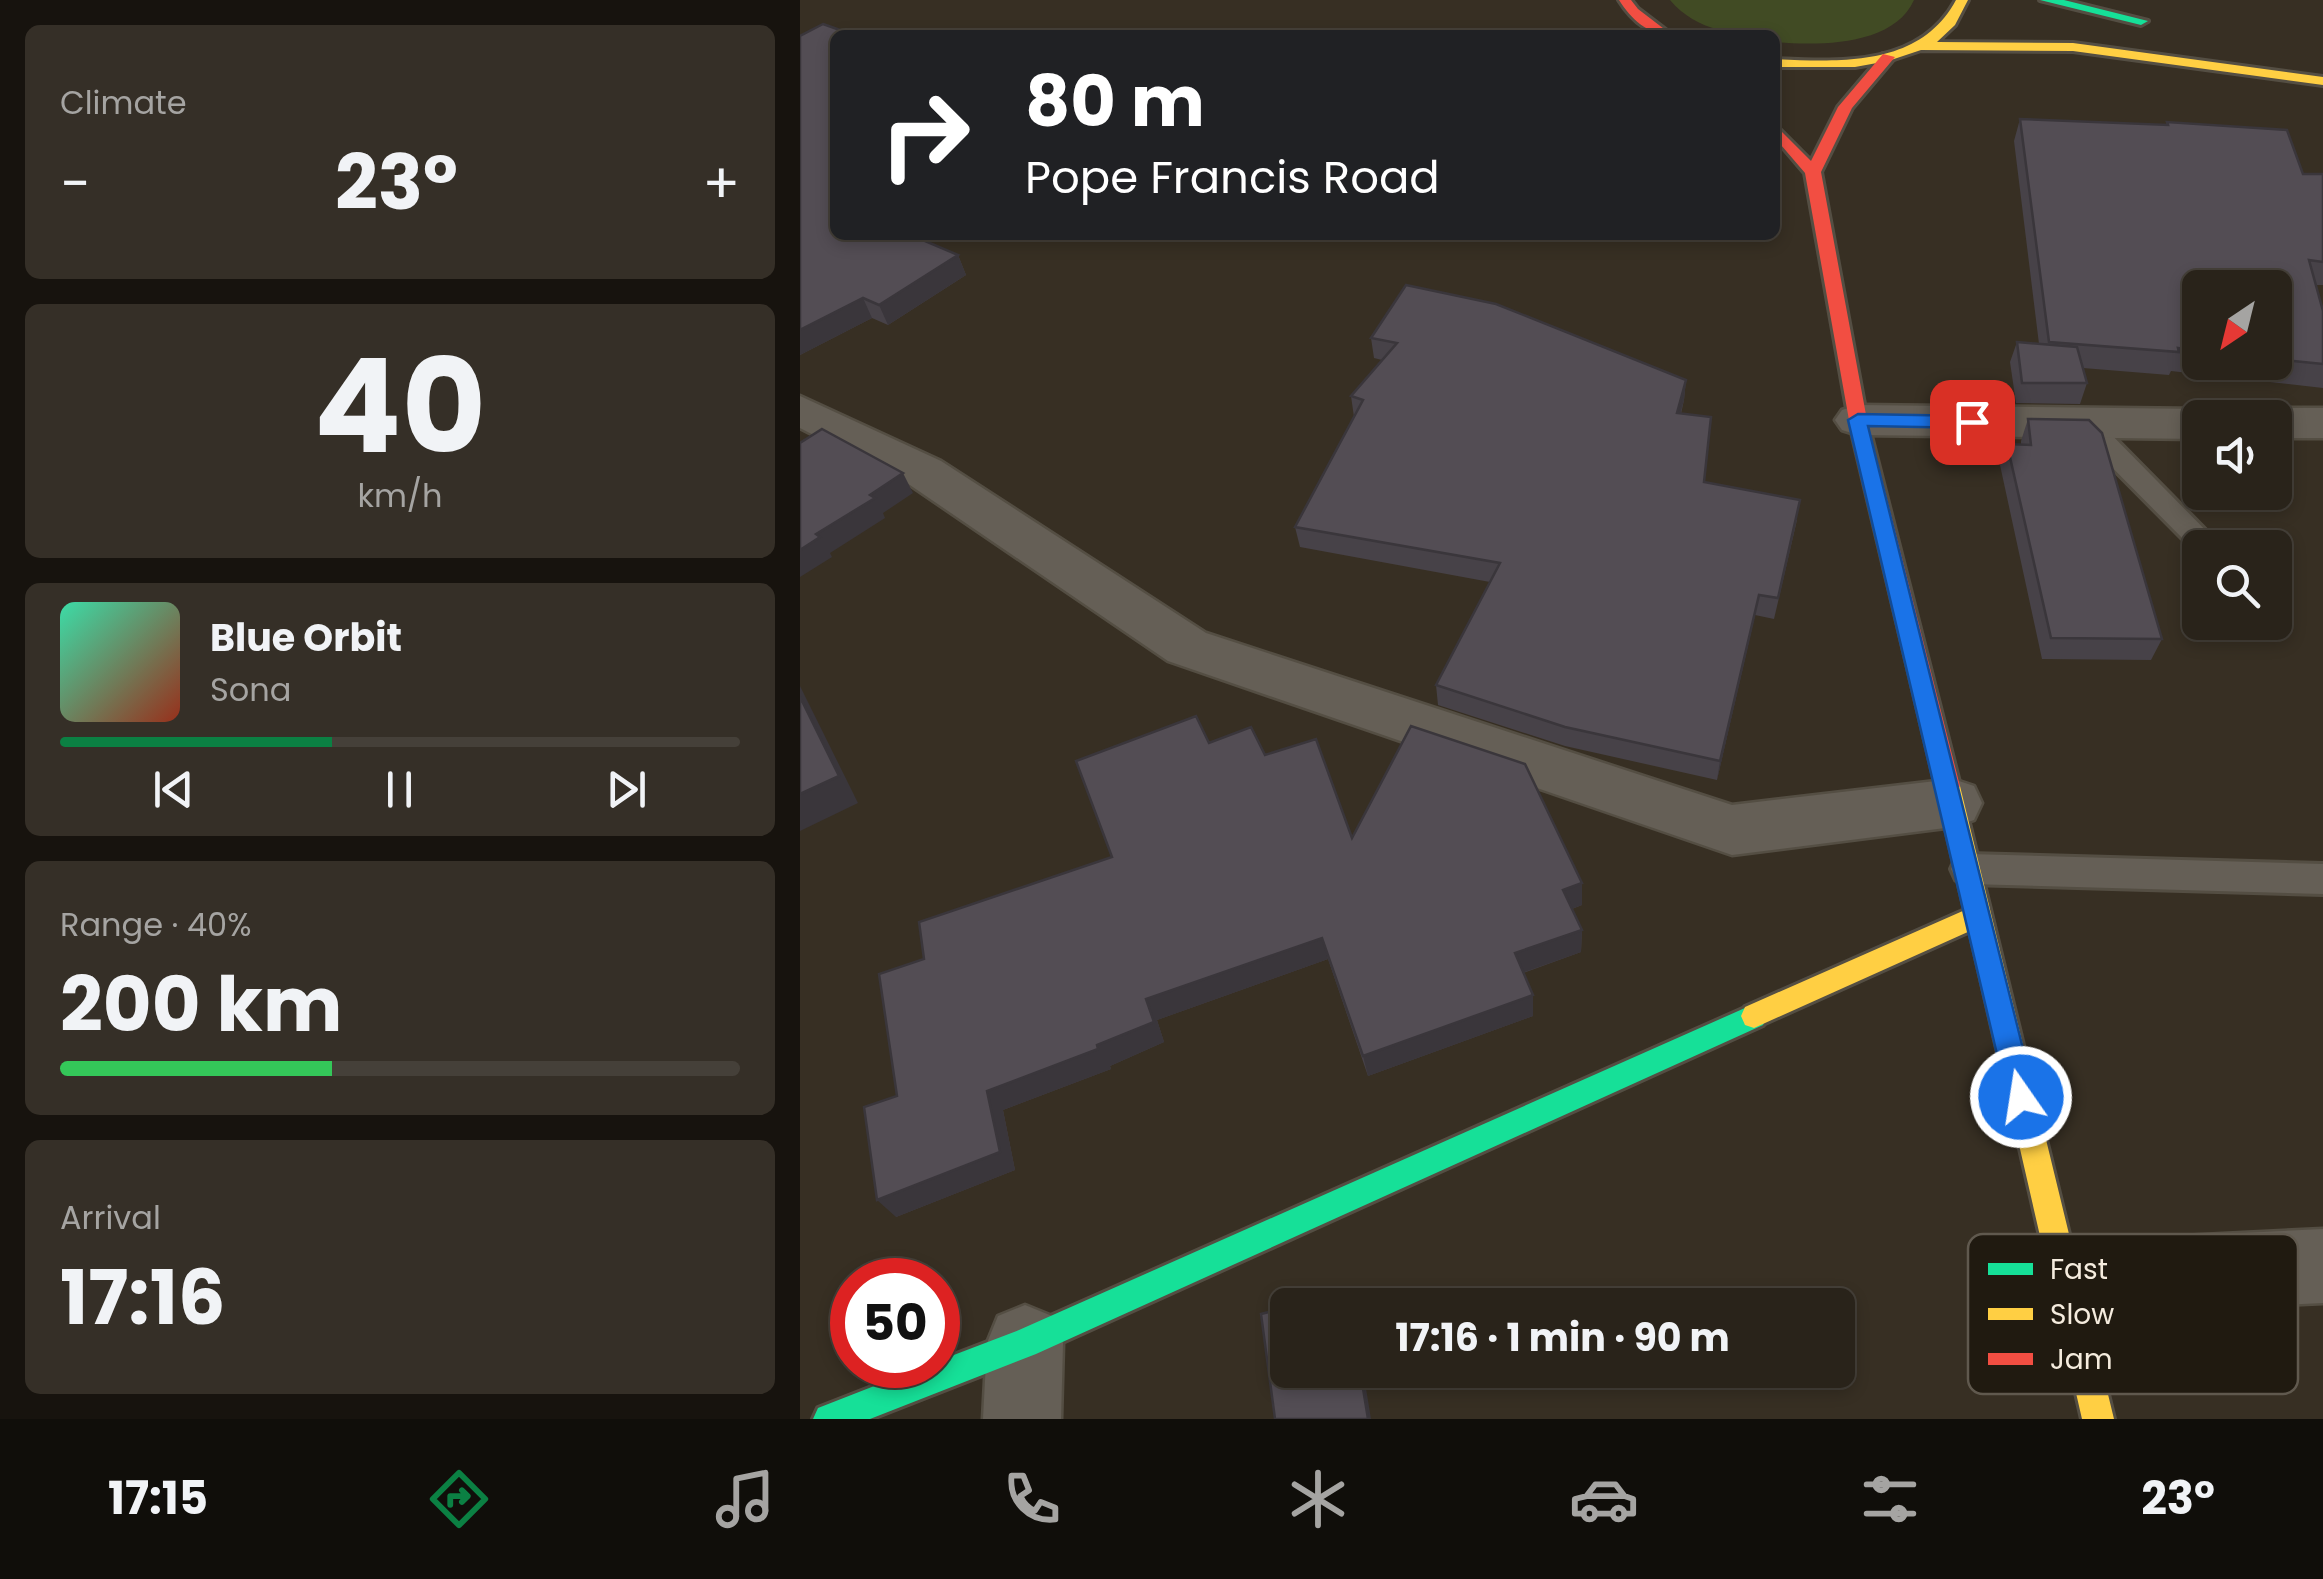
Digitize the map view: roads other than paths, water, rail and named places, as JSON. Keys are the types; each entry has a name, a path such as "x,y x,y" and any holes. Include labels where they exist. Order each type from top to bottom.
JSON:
{"main road":[{"path":"1626,0 1633,12 1659,30"},
{"path":"1920,46 1949,28 1962,0"},
{"path":"2046,0 2096,14 2172,27"},
{"path":"1780,64 1818,65 1888,56 1920,46 1999,41 2087,46 2323,80"},
{"path":"1813,172 1845,107 1888,56"},
{"path":"1780,135 1813,172 1858,420 1980,915 2052,1234"},
{"path":"829,1419 1025,1344 1980,915"},
{"path":"2092,1394 2098,1419"}],"street":[{"path":"800,410 924,472 1188,647 1732,830 1953,803"},
{"path":"1858,420 2182,424"},
{"path":"2292,423 2323,423"},
{"path":"2298,1267 2323,1266"},
{"path":"1022,1419 1025,1344"}],"lane":[{"path":"2085,424 2191,530"},
{"path":"1968,869 2323,879"}]}
